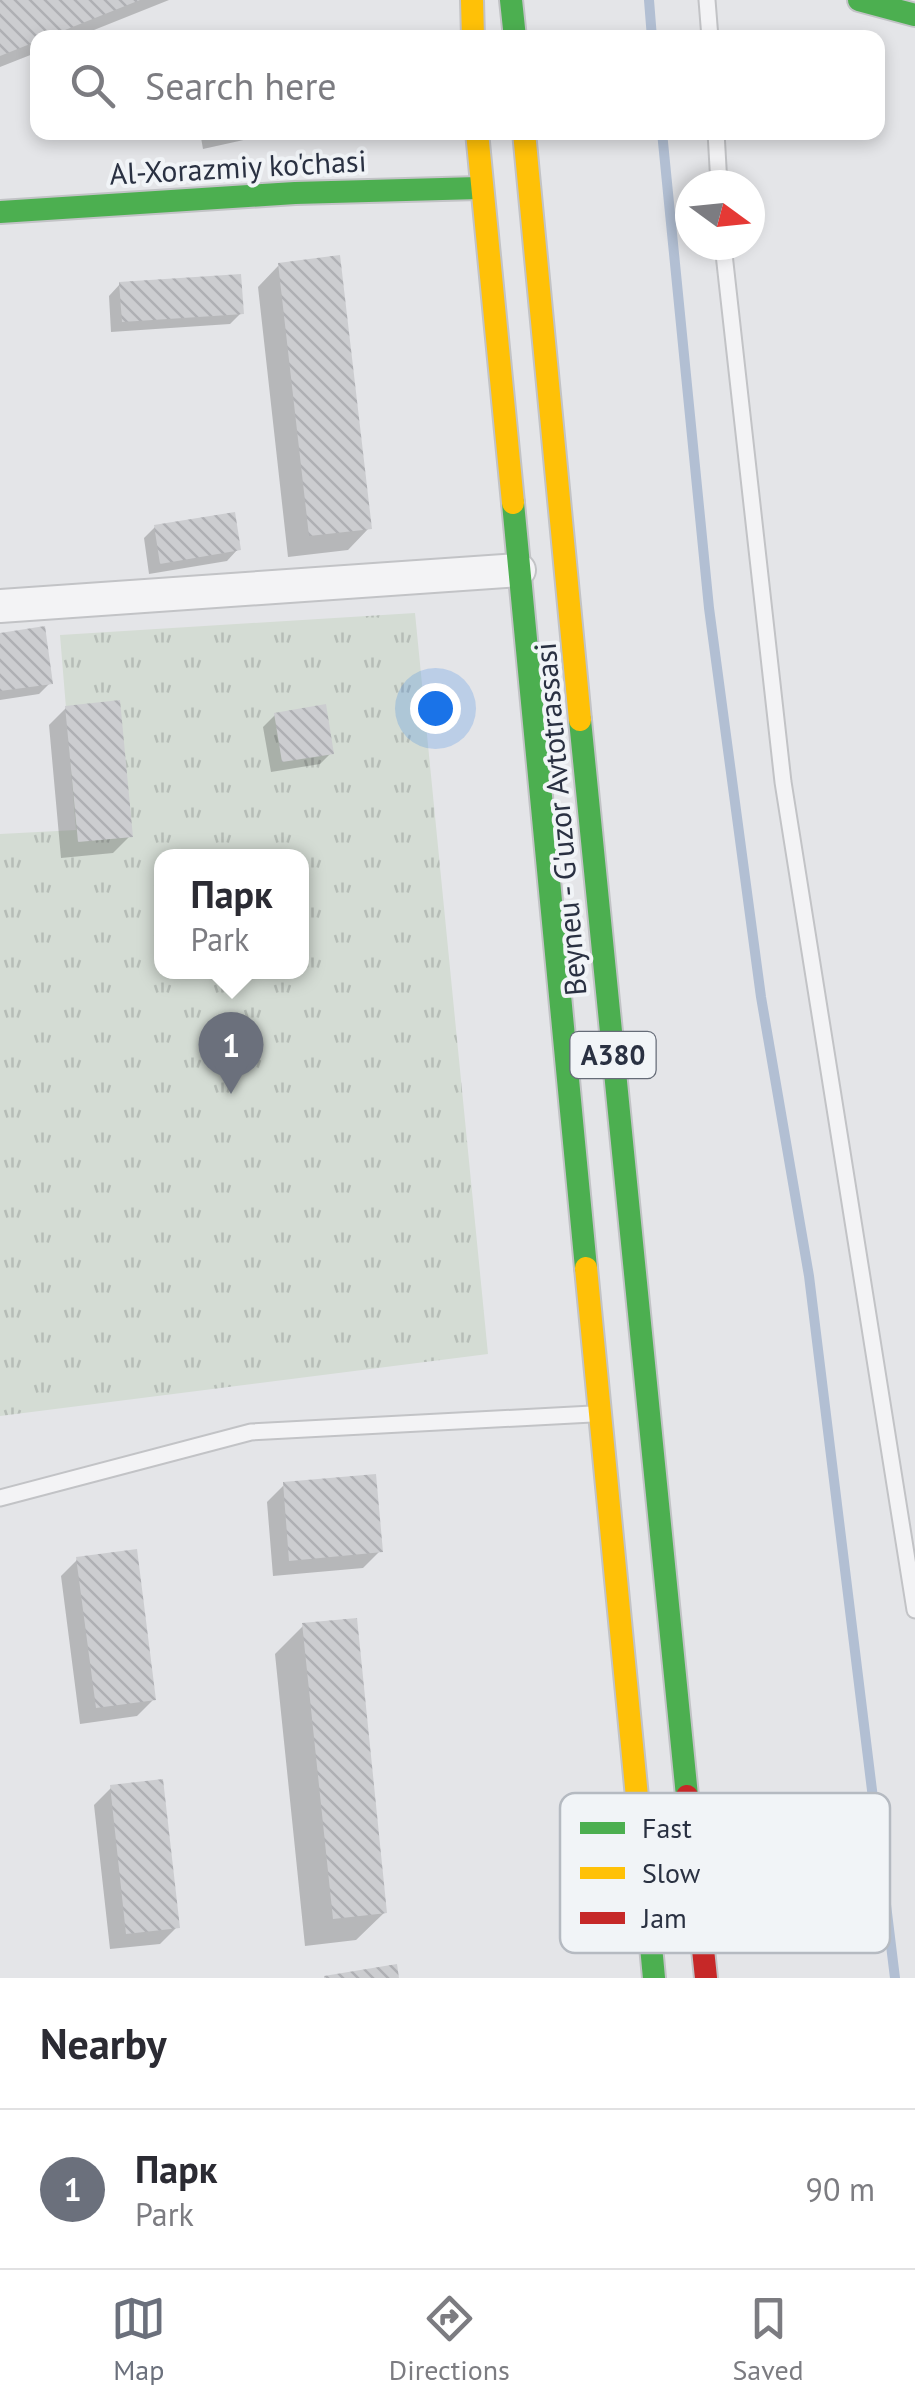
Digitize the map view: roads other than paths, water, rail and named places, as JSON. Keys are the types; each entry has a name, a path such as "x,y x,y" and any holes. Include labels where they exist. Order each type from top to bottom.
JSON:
{"main road":[{"path":"472,0 473,30"},
{"path":"511,0 514,30"},
{"path":"859,0 915,15"},
{"name":"Beyneu - G'uzor Avtotrassasi","path":"477,140 637,1793"},
{"name":"Beyneu - G'uzor Avtotrassasi","path":"525,140 686,1793"},
{"name":"Al-Xorazmiy ko'chasi","path":"0,212 295,193 480,188"},
{"name":"Beyneu - G'uzor Avtotrassasi","path":"652,1953 654,1978"},
{"name":"Beyneu - G'uzor Avtotrassasi","path":"703,1953 706,1978"}],"street":[{"path":"0,606 519,570"}],"lane":[{"path":"707,0 709,30"},
{"path":"716,140 718,170"},
{"path":"725,260 782,782 915,1610"},
{"path":"0,1498 251,1432 602,1413"}],"waterway":[{"path":"649,0 651,30"},
{"path":"663,140 709,608 761,997 809,1276 872,1793"},
{"path":"890,1937 895,1978"}],"place":[{"name":"Парк","path":"231,1094"}]}
